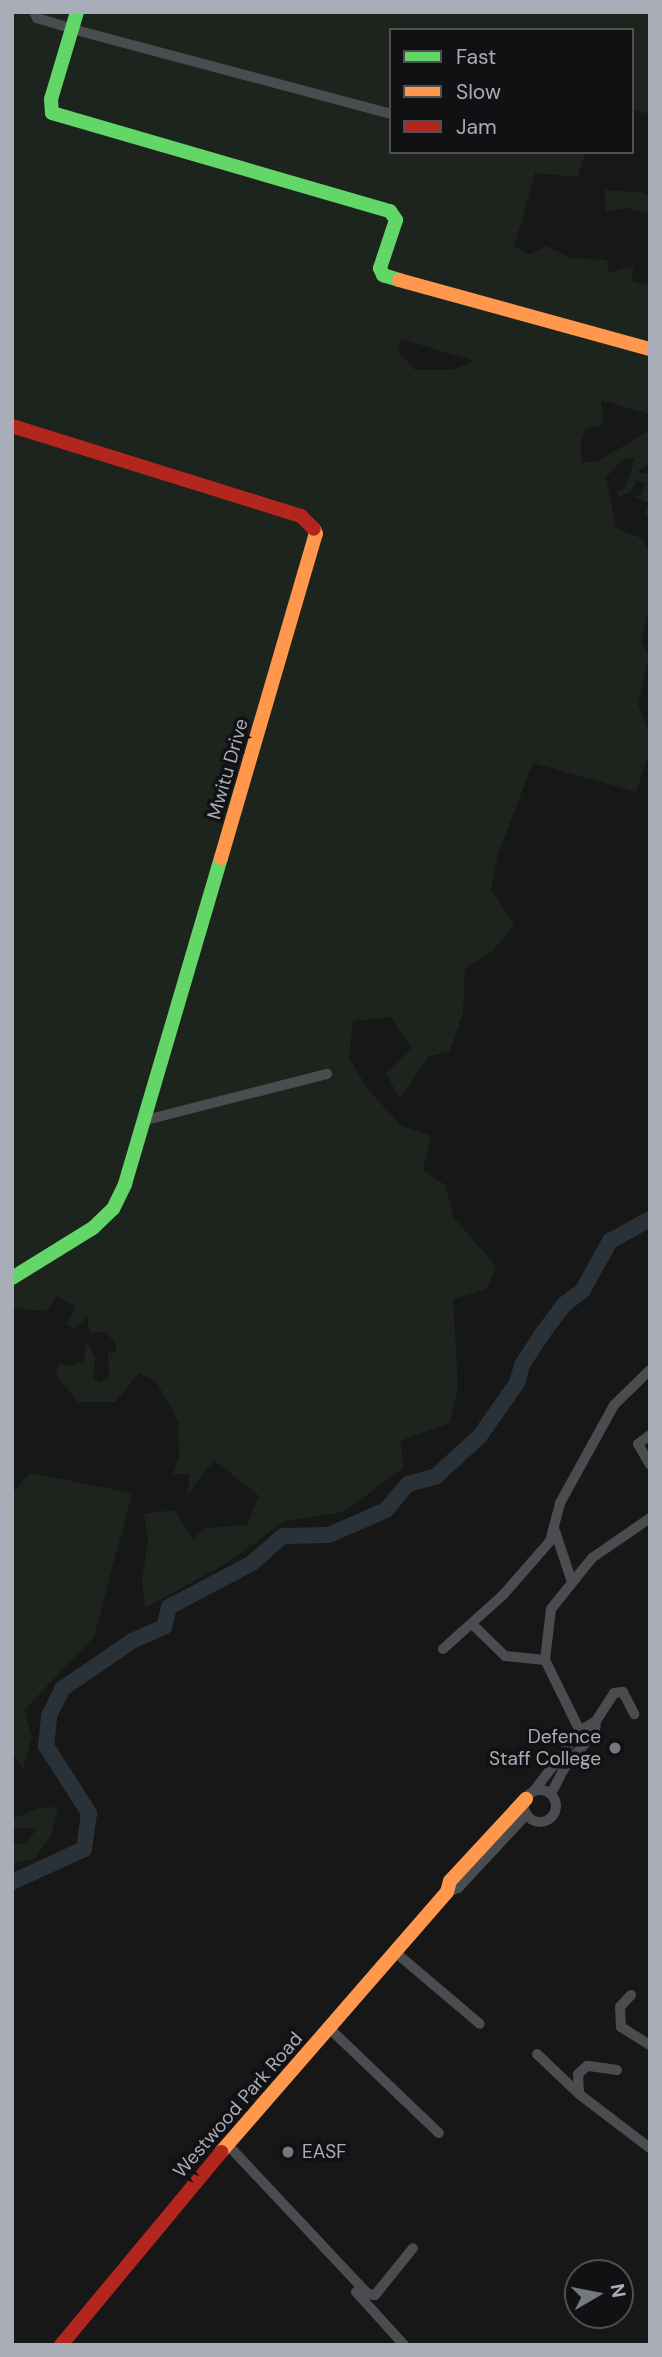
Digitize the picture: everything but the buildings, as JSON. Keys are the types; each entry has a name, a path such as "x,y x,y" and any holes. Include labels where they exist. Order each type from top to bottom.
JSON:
{"street":[{"path":"34,12 37,18 72,29 389,113"},
{"path":"77,12 51,99 52,113 390,211 396,220 380,268 383,275 650,349"},
{"name":"Mwitu Drive","path":"12,426 301,516 311,522 316,534 146,1120 113,1209 93,1228 12,1278"},
{"path":"146,1120 327,1074"},
{"path":"443,1649 472,1624 536,1559 555,1531 560,1503 614,1405 650,1370"},
{"path":"650,1435 638,1444 650,1465"},
{"path":"580,1731 545,1660 551,1609 571,1579 619,1536 650,1518"},
{"path":"555,1531 571,1579"},
{"path":"472,1624 505,1656 545,1660"},
{"path":"529,1802 580,1731 596,1721 614,1693 623,1692 634,1714"},
{"path":"529,1802 551,1794 563,1770 595,1731 596,1721"},
{"path":"529,1802 538,1821 550,1818 556,1806 551,1794"},
{"name":"Westwood Park Road","path":"61,2345 225,2147 447,1892 450,1881 529,1802"},
{"path":"395,1952 480,2024"},
{"path":"631,1995 620,2007 621,2027 650,2045"},
{"path":"329,2028 439,2133"},
{"path":"537,2054 579,2094 650,2148"},
{"path":"579,2094 578,2074 587,2066 617,2070"},
{"path":"225,2147 368,2294 375,2295 413,2248"},
{"path":"225,2147 404,2345"}],"shaded area":[{"path":"12,12 650,12 650,114 634,110 634,28 389,28 389,154 584,154 578,177 535,173 514,247 530,254 546,246 571,258 607,260 609,273 633,266 632,281 650,286 650,414 601,400 603,425 585,429 580,447 583,463 600,460 650,430 650,462 638,472 650,474 650,520 645,514 648,503 633,496 642,495 645,483 636,481 631,492 619,497 616,493 625,488 635,458 622,460 606,477 616,528 643,539 650,553 650,605 641,640 649,657 638,704 650,735 650,750 636,792 533,763 498,854 491,890 514,924 493,951 465,969 463,1012 450,1051 428,1057 400,1099 386,1073 411,1048 391,1017 353,1021 349,1058 369,1091 402,1126 431,1136 423,1170 445,1185 453,1217 496,1266 487,1289 453,1299 458,1387 449,1423 400,1441 404,1467 344,1512 285,1521 225,1564 145,1608 142,1581 148,1540 144,1514 174,1510 193,1539 206,1528 247,1525 259,1496 214,1460 187,1495 190,1474 173,1474 179,1457 178,1421 156,1381 139,1373 115,1402 78,1402 56,1375 58,1363 70,1366 84,1361 86,1340 95,1359 93,1378 101,1383 109,1378 108,1353 116,1353 115,1342 105,1332 90,1333 87,1317 73,1329 67,1324 75,1306 57,1296 46,1311 12,1308","holes":["401,339 474,362 451,370 415,370 398,352"]},
{"path":"604,190 644,193 650,198 650,214 626,208 606,211"},
{"path":"30,1473 132,1493 94,1637 24,1710 32,1737 23,1768 12,1752 12,1494"},
{"path":"58,1807 51,1836 35,1858 12,1864 12,1844 27,1844 36,1829 12,1827 12,1819 40,1808"}],"waterway":[{"path":"12,1882 84,1849 89,1813 46,1746 49,1716 62,1689 132,1641 164,1627 169,1607 252,1563 283,1536 329,1535 386,1510 408,1484 435,1477 479,1437 517,1383 522,1365 542,1334 565,1304 583,1290 610,1241 650,1219"}],"traffic: fast":[{"path":"77,12 51,99 52,113 390,211 396,220 380,268 383,275 399,280"},
{"path":"12,1278 93,1228 113,1209 125,1184 221,858"}],"traffic: slow":[{"path":"399,280 650,349"},
{"path":"221,858 316,534 314,529"},
{"path":"221,2152 447,1892 450,1881 526,1799"}],"traffic: jam":[{"path":"12,426 301,516 314,529"},
{"path":"61,2345 221,2152"}],"place":[{"name":"Defence Staff College","path":"615,1748"},
{"name":"EASF","path":"288,2152"}]}
